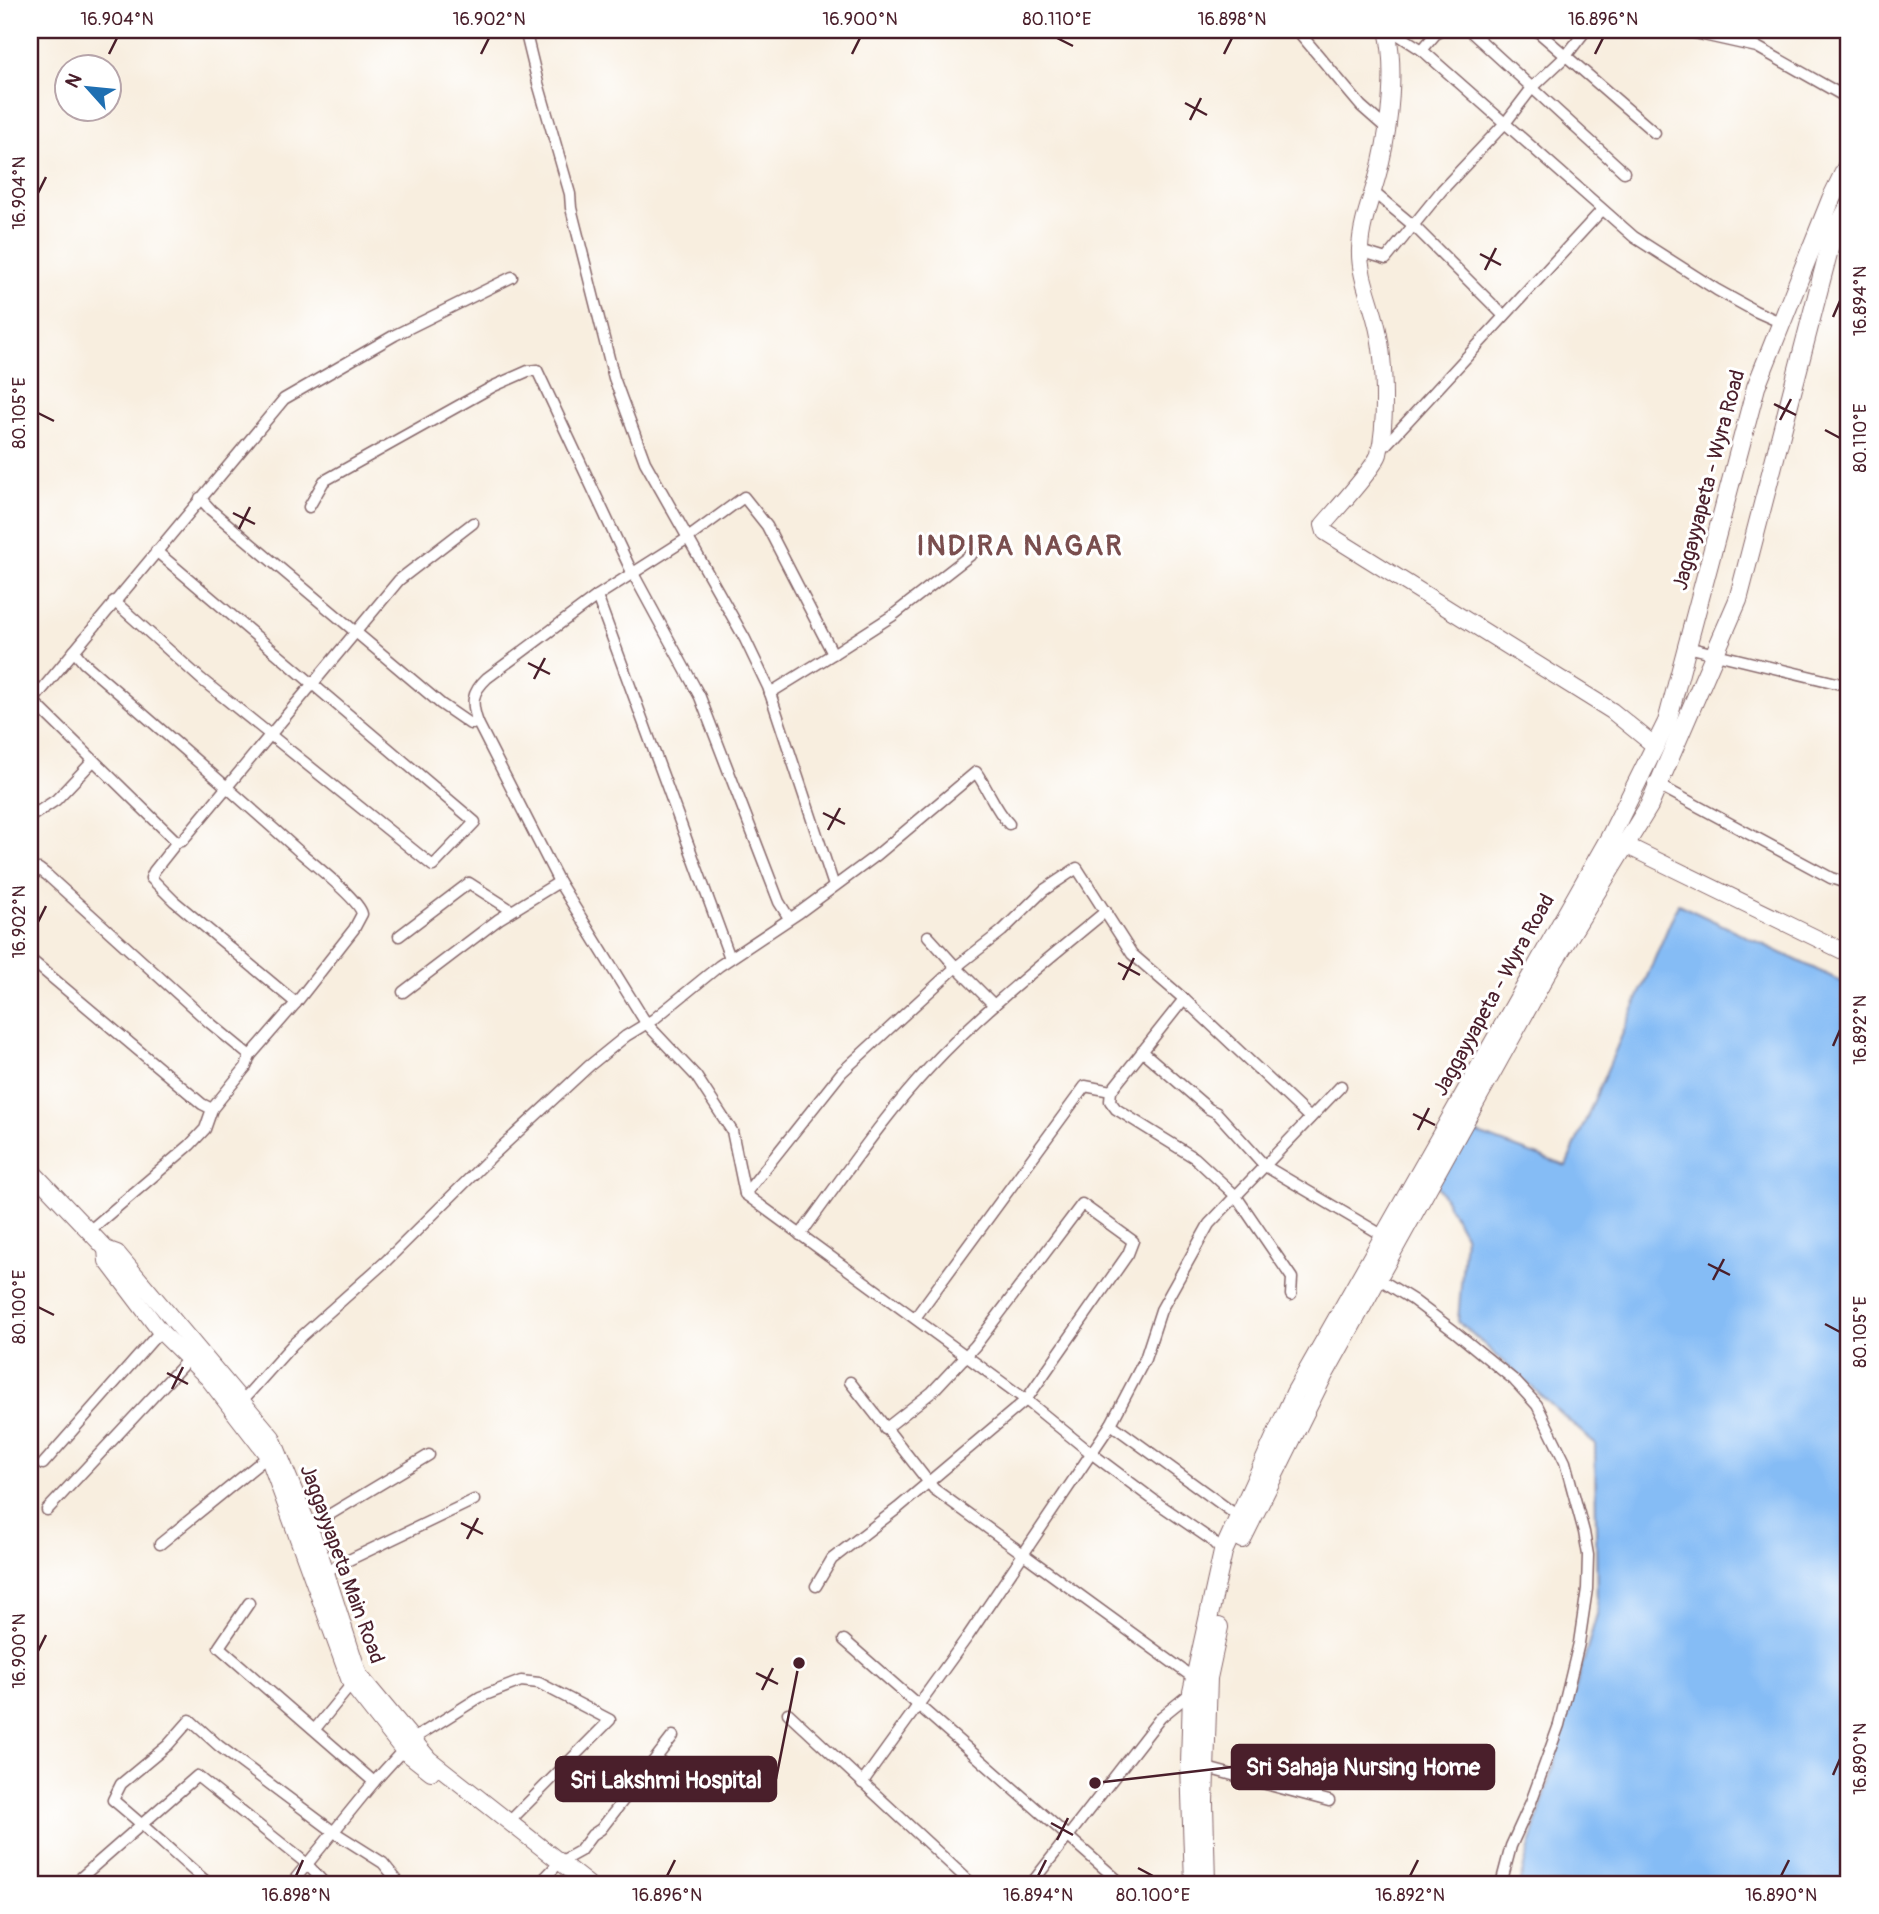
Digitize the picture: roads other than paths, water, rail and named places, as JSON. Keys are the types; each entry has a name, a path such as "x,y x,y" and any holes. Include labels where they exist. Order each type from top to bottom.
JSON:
{"main road":[{"path":"1389,30 1392,65 1386,128 1381,162 1360,251 1361,268 1377,326 1382,370 1382,433 1379,452 1373,466 1324,525 1325,532 1612,711 1655,746"},
{"name":"Jaggayyapeta - Wyra Road","path":"1194,1884 1198,1766 1194,1686 1223,1552 1295,1393 1371,1274 1384,1236 1617,841 1641,775 1667,722 1756,387 1831,199 1849,162"},
{"path":"1206,1884 1198,1766 1208,1678 1234,1554 1371,1274 1548,971 1617,841 1649,806 1738,600 1832,238 1849,206"},
{"path":"1617,841 1849,954"},
{"name":"Jaggayyapeta Main Road","path":"30,1169 106,1249 117,1254 172,1318 194,1354 242,1401 272,1437 273,1453 309,1527 326,1571 355,1679"},
{"path":"106,1249 107,1261 160,1331 194,1354 208,1378 273,1453 355,1679 408,1744 556,1866 588,1884"},
{"path":"408,1744 509,1822 556,1866 570,1884"}],"street":[{"path":"526,30 538,83 570,194 571,208 614,378 645,462 746,639 770,693 835,886"},
{"path":"1297,30 1361,106 1386,128"},
{"path":"1389,30 1422,50 1506,121 1634,237 1717,290 1755,312 1782,323"},
{"path":"1422,50 1439,30"},
{"path":"1469,30 1624,172"},
{"path":"1536,30 1655,133"},
{"path":"1360,251 1386,259 1442,190 1534,87 1566,56 1586,30"},
{"path":"1681,30 1757,47 1849,99"},
{"path":"1372,191 1414,226 1504,316"},
{"path":"1379,452 1602,210"},
{"path":"177,842 31,703 284,399 395,335 512,277"},
{"path":"309,507 324,481 494,386 528,371 537,370 634,574 700,697 779,902 789,918"},
{"path":"833,653 766,526 744,497 688,538 597,596 487,678 476,688 472,699 478,723 559,882 646,1023 696,1076 733,1131 745,1194 966,1355 1091,1453 1210,1539 1223,1552"},
{"path":"200,498 441,704 470,724 478,723"},
{"path":"296,1003 153,881 154,871 228,787 399,580 473,523"},
{"path":"114,601 201,679 433,866 475,822 156,551"},
{"path":"770,693 892,616 973,553"},
{"path":"597,596 730,958"},
{"path":"1687,647 1849,686"},
{"path":"74,651 84,663 228,787 361,909 362,915 296,1003 250,1056 246,1067 212,1109 205,1129 190,1145 89,1231"},
{"path":"30,817 56,800 93,761"},
{"path":"242,1401 293,1344 385,1262 494,1154 589,1066 730,958 877,855 976,772 989,791 997,811 1009,824"},
{"path":"1641,775 1831,878 1849,884"},
{"path":"745,1194 842,1072 956,967 1002,931 1044,890 1077,868 1132,954 1184,999 1310,1118"},
{"path":"30,879 39,869 47,875 250,1056"},
{"path":"403,992 511,910 559,882"},
{"path":"399,936 469,883 511,910"},
{"path":"800,1235 899,1102 931,1066 994,1005 1106,911"},
{"path":"928,936 994,1005"},
{"path":"30,959 107,1026 202,1104 212,1109"},
{"path":"1184,999 1111,1091 1110,1101 1116,1109 1195,1158 1236,1196 1292,1278 1291,1295"},
{"path":"1142,1051 1217,1113 1265,1166 1384,1236"},
{"path":"915,1318 1085,1086 1111,1091"},
{"path":"862,1783 1024,1554 1111,1424 1145,1359 1161,1310 1209,1224 1341,1086"},
{"path":"816,1586 832,1559 1026,1400 1128,1254 1133,1241 1082,1204 966,1355 932,1392 885,1429"},
{"path":"1371,1274 1413,1300 1454,1331 1514,1380 1537,1405 1565,1462 1584,1532 1588,1555 1587,1589 1579,1643 1559,1725 1531,1802 1511,1846 1501,1884"},
{"path":"43,1464 172,1318"},
{"path":"47,1510 194,1354"},
{"path":"850,1382 934,1489 1024,1554 1194,1686 1161,1717 1031,1884"},
{"path":"1111,1424 1239,1517"},
{"path":"160,1544 273,1453"},
{"path":"309,1527 429,1455"},
{"path":"326,1571 474,1500"},
{"path":"249,1602 219,1647 374,1782"},
{"path":"844,1640 1122,1884"},
{"path":"315,1729 355,1679"},
{"path":"291,1884 408,1744 480,1697 521,1681 539,1683 610,1720 509,1822"},
{"path":"788,1713 972,1884"},
{"path":"209,1884 113,1800 121,1784 167,1745 190,1720 219,1746 334,1832 383,1863 400,1884"},
{"path":"540,1884 556,1866 580,1851 592,1835 601,1829 673,1737"},
{"path":"1198,1766 1329,1801"},
{"path":"80,1884 77,1881 197,1776 306,1864 325,1884"}],"water":[{"path":"1678,904 1849,985 1849,1884 1519,1884 1597,1614 1595,1444 1458,1321 1465,1235 1433,1178 1462,1128 1566,1166"}],"place":[{"name":"Sri Lakshmi Hospital","path":"799,1663"},
{"name":"Sri Sahaja Nursing Home","path":"1095,1783"}],"district":[{"name":"INDIRA NAGAR","path":"1020,546"}]}
